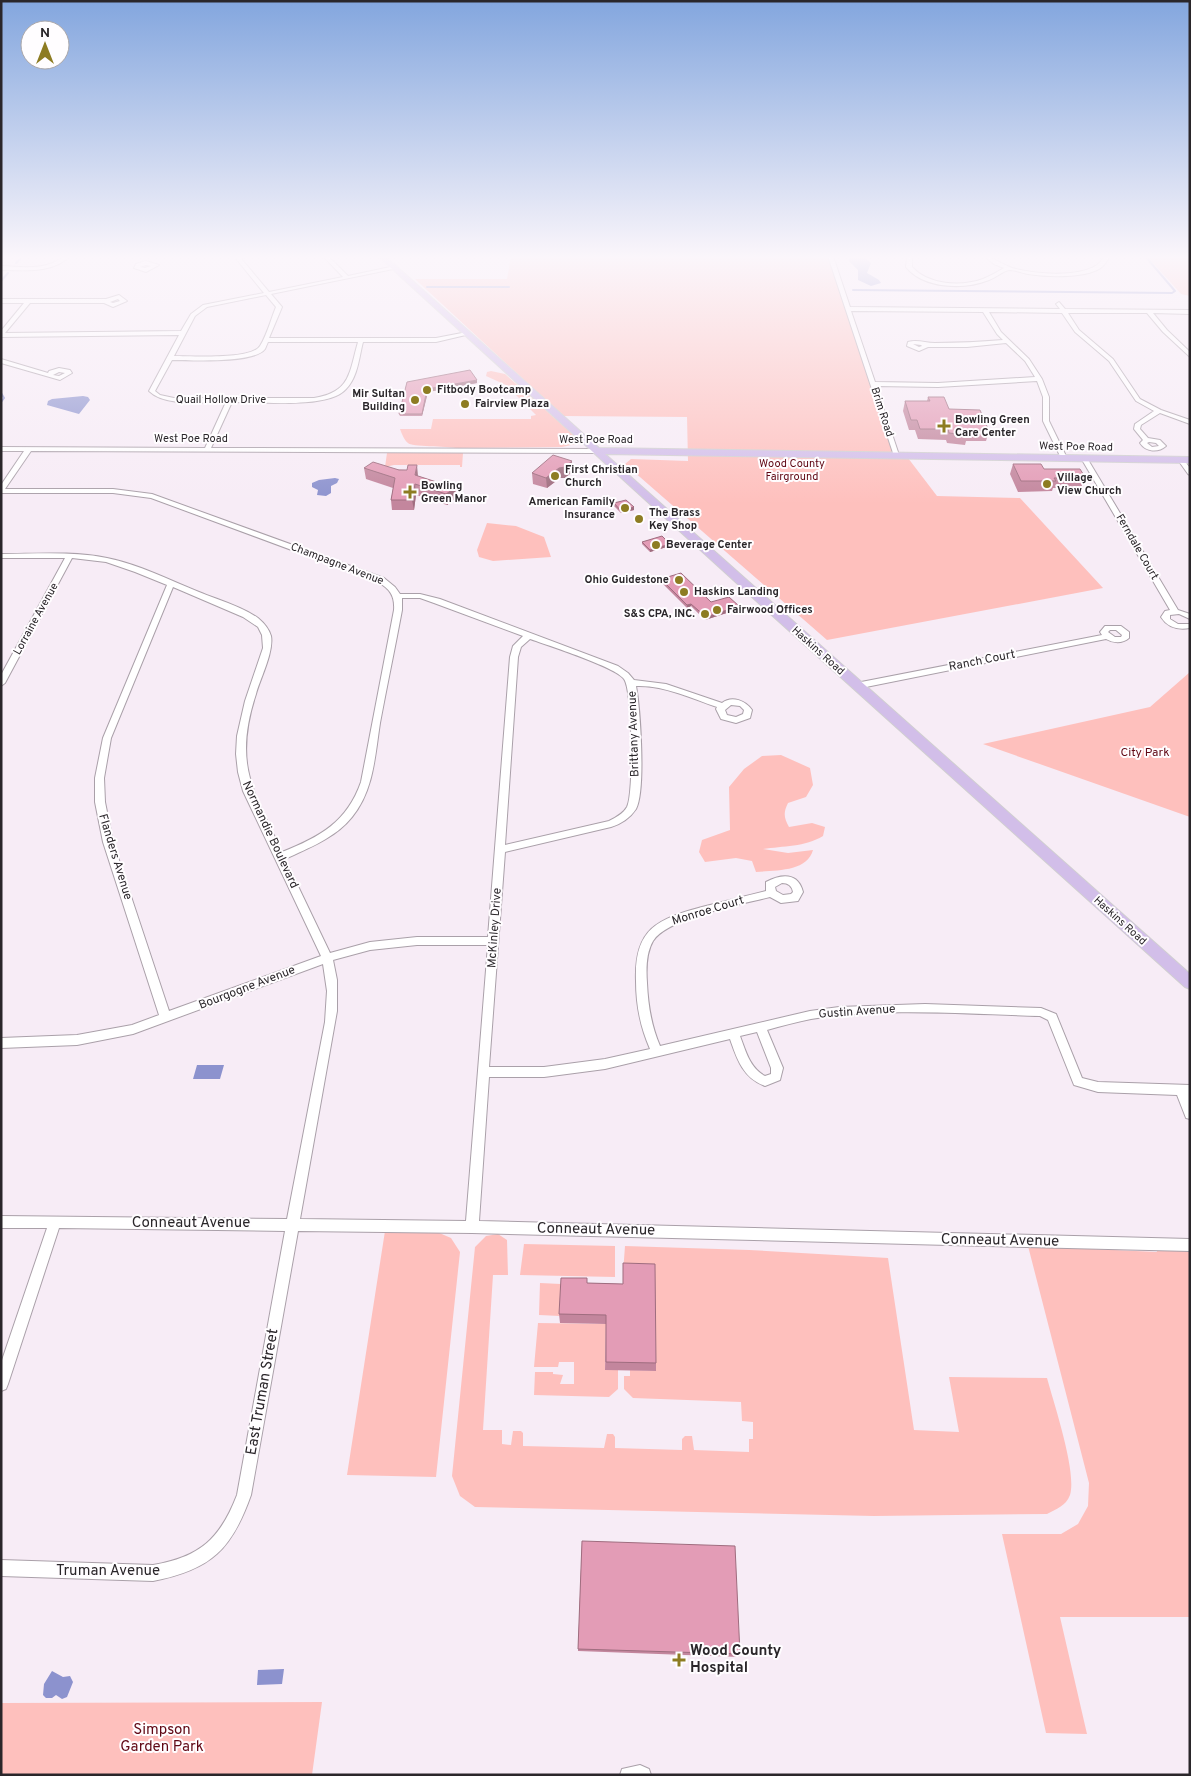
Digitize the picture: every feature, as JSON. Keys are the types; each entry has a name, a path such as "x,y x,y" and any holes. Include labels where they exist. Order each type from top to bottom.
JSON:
{"main road":[{"name":"Haskins Road","path":"472,339 856,686 1190,983"},
{"name":"West Poe Road","path":"596,450 1185,460"}],"street":[{"name":"Quail Hollow Drive","path":"180,339 152,389 155,395 170,399 230,400 314,400 336,395 345,389 348,383 361,340"},
{"path":"169,358 240,358 260,351 266,340 442,339"},
{"name":"Brim Road","path":"857,339 896,455"},
{"path":"1086,339 1111,360 1135,397 1159,412 1190,422"},
{"path":"1173,339 1190,355"},
{"path":"926,345 967,345 1007,341 1026,360 1039,379 1046,397 1046,421 1064,458"},
{"path":"1,361 49,375"},
{"path":"872,384 938,385 1039,379"},
{"path":"207,450 230,400"},
{"path":"1146,440 1137,429 1138,424 1159,412"},
{"name":"West Poe Road","path":"1,449 596,450"},
{"path":"1,490 29,449"},
{"name":"Ferndale Court","path":"1084,458 1175,612 1166,615 1168,622 1179,627 1190,626"},
{"path":"1185,460 1190,473"},
{"name":"Champagne Avenue","path":"1,490 113,491 152,496 381,580 394,589 398,596"},
{"name":"Normandie Boulevard","path":"1,556 70,556 107,560 252,618 260,623 266,632 267,648 241,733 240,760 248,791 327,958 334,986 333,1010 325,1044 294,1224"},
{"name":"Lorraine Avenue","path":"1,682 70,556"},
{"name":"Flanders Avenue","path":"166,1018 100,814 98,776 106,738 171,584"},
{"path":"279,856 309,844 334,829 357,802 367,772 398,612 398,596"},
{"name":"Brittany Avenue","path":"398,596 426,597 529,635 615,668 624,673 631,683 635,714 636,798 629,813 604,826 501,849"},
{"path":"1175,612 1190,617"},
{"name":"McKinley Drive","path":"472,1227 514,657 517,646 529,635"},
{"name":"Ranch Court","path":"856,686 1107,636"},
{"path":"631,683 660,684 722,706"},
{"name":"Monroe Court","path":"657,1052 645,1020 643,999 642,954 652,935 663,925 677,918 771,892"},
{"name":"Bourgogne Avenue","path":"1,1043 77,1040 133,1029 359,948 395,942 494,941"},
{"name":"Gustin Avenue","path":"484,1072 570,1070 605,1064 812,1015 867,1008 1041,1012 1052,1017 1078,1082 1098,1087 1185,1090"},
{"path":"733,1033 748,1070 755,1078 764,1081 776,1077 777,1068 760,1027"},
{"path":"1185,1090 1190,1114"},
{"name":"Conneaut Avenue","path":"1,1222 472,1227 1190,1245"},
{"path":"1,1384 55,1222"},
{"name":"East Truman Street","path":"210,1552 233,1523 244,1495 294,1224"},
{"name":"Truman Avenue","path":"1,1568 152,1573 185,1566 210,1552"},
{"path":"628,1775 640,1773 643,1775"}],"green space":[{"name":"Wood County Fairground","path":"480,339 857,339 896,455 908,458 937,496 1020,498 1103,588 827,640 625,464 631,459 688,461 687,417 563,416"},
{"path":"487,372 505,374 577,438 576,444 562,447 456,448 416,445 405,440 400,429 431,429 433,419 531,419 531,416 536,415 506,385 486,376"},
{"path":"387,453 463,453 462,467 460,465 394,465 385,467"},
{"path":"487,523 516,526 544,537 551,557 493,561 479,557 477,550"},
{"name":"City Park","path":"1190,672 1190,817 983,744 1150,707"},
{"path":"781,755 810,768 813,785 806,797 788,803 785,815 789,827 812,823 825,827 823,836 816,840 794,846 763,849 788,853 813,850 810,857 798,866 790,869 756,872 752,861 736,858 705,862 699,852 702,840 730,830 729,787 744,769 762,756"},
{"path":"385,1231 437,1232 451,1238 460,1252 436,1477 347,1475"},
{"path":"498,1234 507,1240 508,1275 493,1275 483,1430 502,1430 502,1444 511,1445 513,1431 521,1431 523,1433 523,1446 604,1448 607,1434 613,1434 615,1437 615,1448 682,1450 682,1439 685,1436 692,1436 694,1450 749,1452 749,1439 753,1439 753,1422 742,1421 741,1402 633,1398 624,1389 624,1376 630,1376 630,1370 656,1371 654,1273 623,1273 625,1246 749,1250 888,1258 914,1430 959,1432 949,1377 1047,1378 1068,1455 1071,1484 1070,1495 1063,1505 1047,1514 874,1516 475,1507 460,1496 452,1476 475,1247 486,1236"},
{"path":"524,1244 615,1246 615,1277 520,1275"},
{"path":"1155,1244 1190,1245 1190,1617 1060,1617 1087,1734 1046,1733 1002,1534 1061,1534 1078,1524 1088,1506 1089,1483 1028,1246 1157,1252"},
{"path":"540,1283 561,1284 560,1316 539,1315"},
{"path":"538,1323 606,1324 605,1370 618,1370 618,1389 609,1397 534,1395 535,1372 553,1372 553,1374 563,1375 560,1384 574,1384 574,1362 559,1362 558,1367 534,1367"},
{"name":"Simpson Garden Park","path":"322,1702 312,1775 1,1775 1,1703"}],"water":[{"path":"88,397 90,400 79,414 47,405 48,401 52,399"},
{"path":"335,478 339,479 337,483 331,486 331,493 326,496 317,495 318,490 312,487 312,483"},
{"path":"197,1065 224,1065 220,1079 193,1079"},
{"path":"284,1669 282,1684 257,1685 258,1670"},
{"path":"52,1671 63,1677 70,1676 73,1682 67,1697 62,1699 56,1695 52,1698 46,1698 43,1695 44,1684"}],"building":[{"name":"Mir Sultan Building","path":"470,370 477,380 427,389 422,414 399,414 407,382"},
{"path":"928,397 944,397 949,409 980,410 989,431 966,430 967,435 949,433 948,429 920,429 917,420 911,420 905,401 930,401"},
{"path":"553,455 572,461 546,478 532,473"},
{"path":"373,462 399,470 407,470 408,465 417,465 415,475 455,488 446,494 415,484 412,500 391,500 395,478 364,468"},
{"path":"1013,464 1041,464 1044,469 1080,469 1085,477 1054,478 1056,481 1021,481"},
{"path":"626,500 634,507 621,511 614,503"},
{"name":"Beverage Center","path":"662,536 670,544 650,550 642,542"},
{"path":"681,573 711,602 729,597 739,606 706,617 691,604 687,605 661,579"},
{"path":"623,1263 655,1264 656,1363 606,1362 606,1315 559,1314 561,1278 587,1278 587,1283 623,1284"},
{"path":"582,1541 735,1546 740,1654 578,1649"}],"waterway":[{"path":"1,393 4,398 1,402"}],"place":[{"name":"Fitbody Bootcamp","path":"427,390"},
{"name":"Mir Sultan Building","path":"415,400"},
{"name":"Fairview Plaza","path":"465,404"},
{"name":"Bowling Green Care Center","path":"944,426"},
{"name":"First Christian Church","path":"555,476"},
{"name":"Village View Church","path":"1047,484"},
{"name":"Bowling Green Manor","path":"410,492"},
{"name":"American Family Insurance","path":"625,508"},
{"name":"The Brass Key Shop","path":"639,519"},
{"name":"Beverage Center","path":"656,545"},
{"name":"Ohio Guidestone","path":"679,580"},
{"name":"Haskins Landing","path":"684,592"},
{"name":"Fairwood Offices","path":"717,610"},
{"name":"S&S CPA, INC.","path":"705,614"},
{"name":"Wood County Hospital","path":"679,1660"}]}
